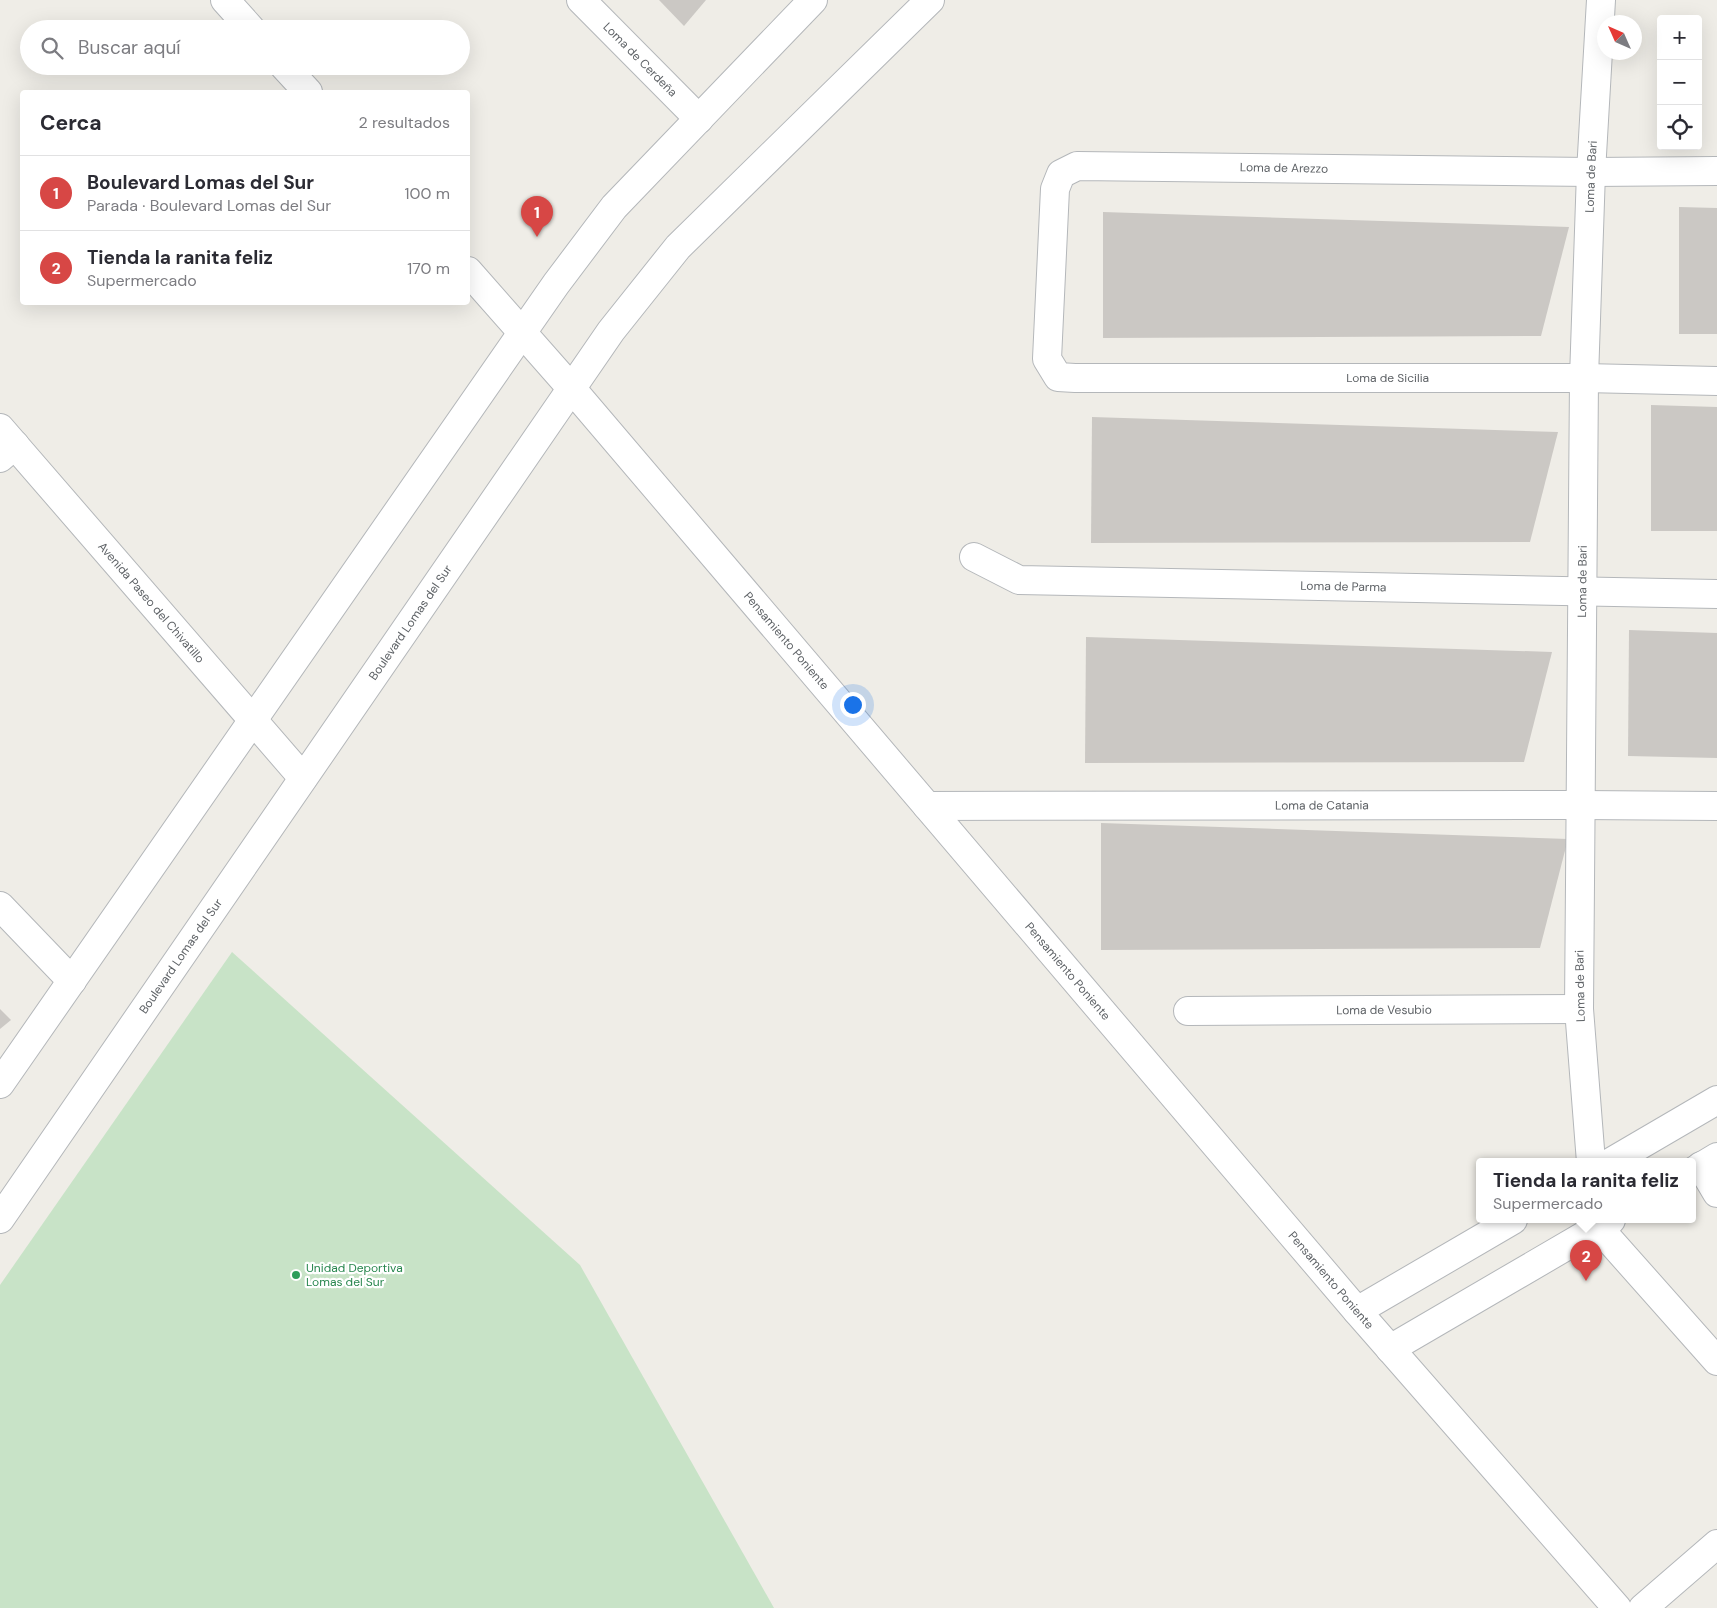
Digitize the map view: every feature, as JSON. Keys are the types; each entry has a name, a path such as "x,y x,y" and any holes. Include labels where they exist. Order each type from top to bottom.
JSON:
{"street":[{"path":"225,0 243,20"},
{"name":"Loma de Cerdeña","path":"580,0 699,119"},
{"path":"0,1084 556,284 614,207 813,0"},
{"name":"Boulevard Lomas del Sur","path":"0,1219 611,332 678,247 930,0"},
{"name":"Loma de Bari","path":"1591,1158 1579,1009 1582,591 1584,378 1591,172 1601,0"},
{"path":"292,75 306,90"},
{"name":"Loma de Arezzo","path":"1058,377 1047,359 1054,189 1061,174 1077,166 1591,172 1717,171"},
{"path":"470,273 523,333"},
{"name":"Pensamiento Poniente","path":"523,333 1357,1311 1617,1608"},
{"name":"Loma de Sicilia","path":"1058,377 1584,378 1717,381"},
{"name":"Avenida Paseo del Chivatillo","path":"5,444 303,778"},
{"name":"Loma de Parma","path":"974,557 1019,580 1717,594"},
{"name":"Loma de Catania","path":"927,806 1717,806"},
{"path":"0,906 72,981"},
{"name":"Loma de Vesubio","path":"1188,1011 1579,1009"},
{"path":"1618,1158 1717,1100"},
{"path":"1704,1165 1717,1193"},
{"path":"1357,1311 1508,1223"},
{"path":"1390,1349 1604,1224 1717,1361"},
{"path":"1643,1608 1717,1544"}],"green space":[{"name":"Unidad Deportiva Lomas del Sur","path":"232,952 580,1265 774,1608 0,1608 0,1285"}],"building":[{"path":"659,0 706,0 684,26"},
{"path":"1679,207 1717,208 1717,334 1679,334"},
{"path":"1103,212 1569,227 1541,336 1103,338"},
{"path":"1651,405 1717,407 1717,531 1651,531"},
{"path":"1092,417 1558,432 1530,542 1091,543"},
{"path":"1629,630 1717,633 1717,758 1628,756"},
{"path":"1086,637 1552,652 1524,762 1085,763"},
{"path":"1101,823 1568,839 1540,948 1101,950"},
{"path":"0,1009 11,1020 0,1029"}],"place":[{"name":"Boulevard Lomas del Sur","path":"537,237"},
{"name":"Unidad Deportiva Lomas del Sur","path":"296,1275"},
{"name":"Tienda la ranita feliz","path":"1586,1281"}]}
